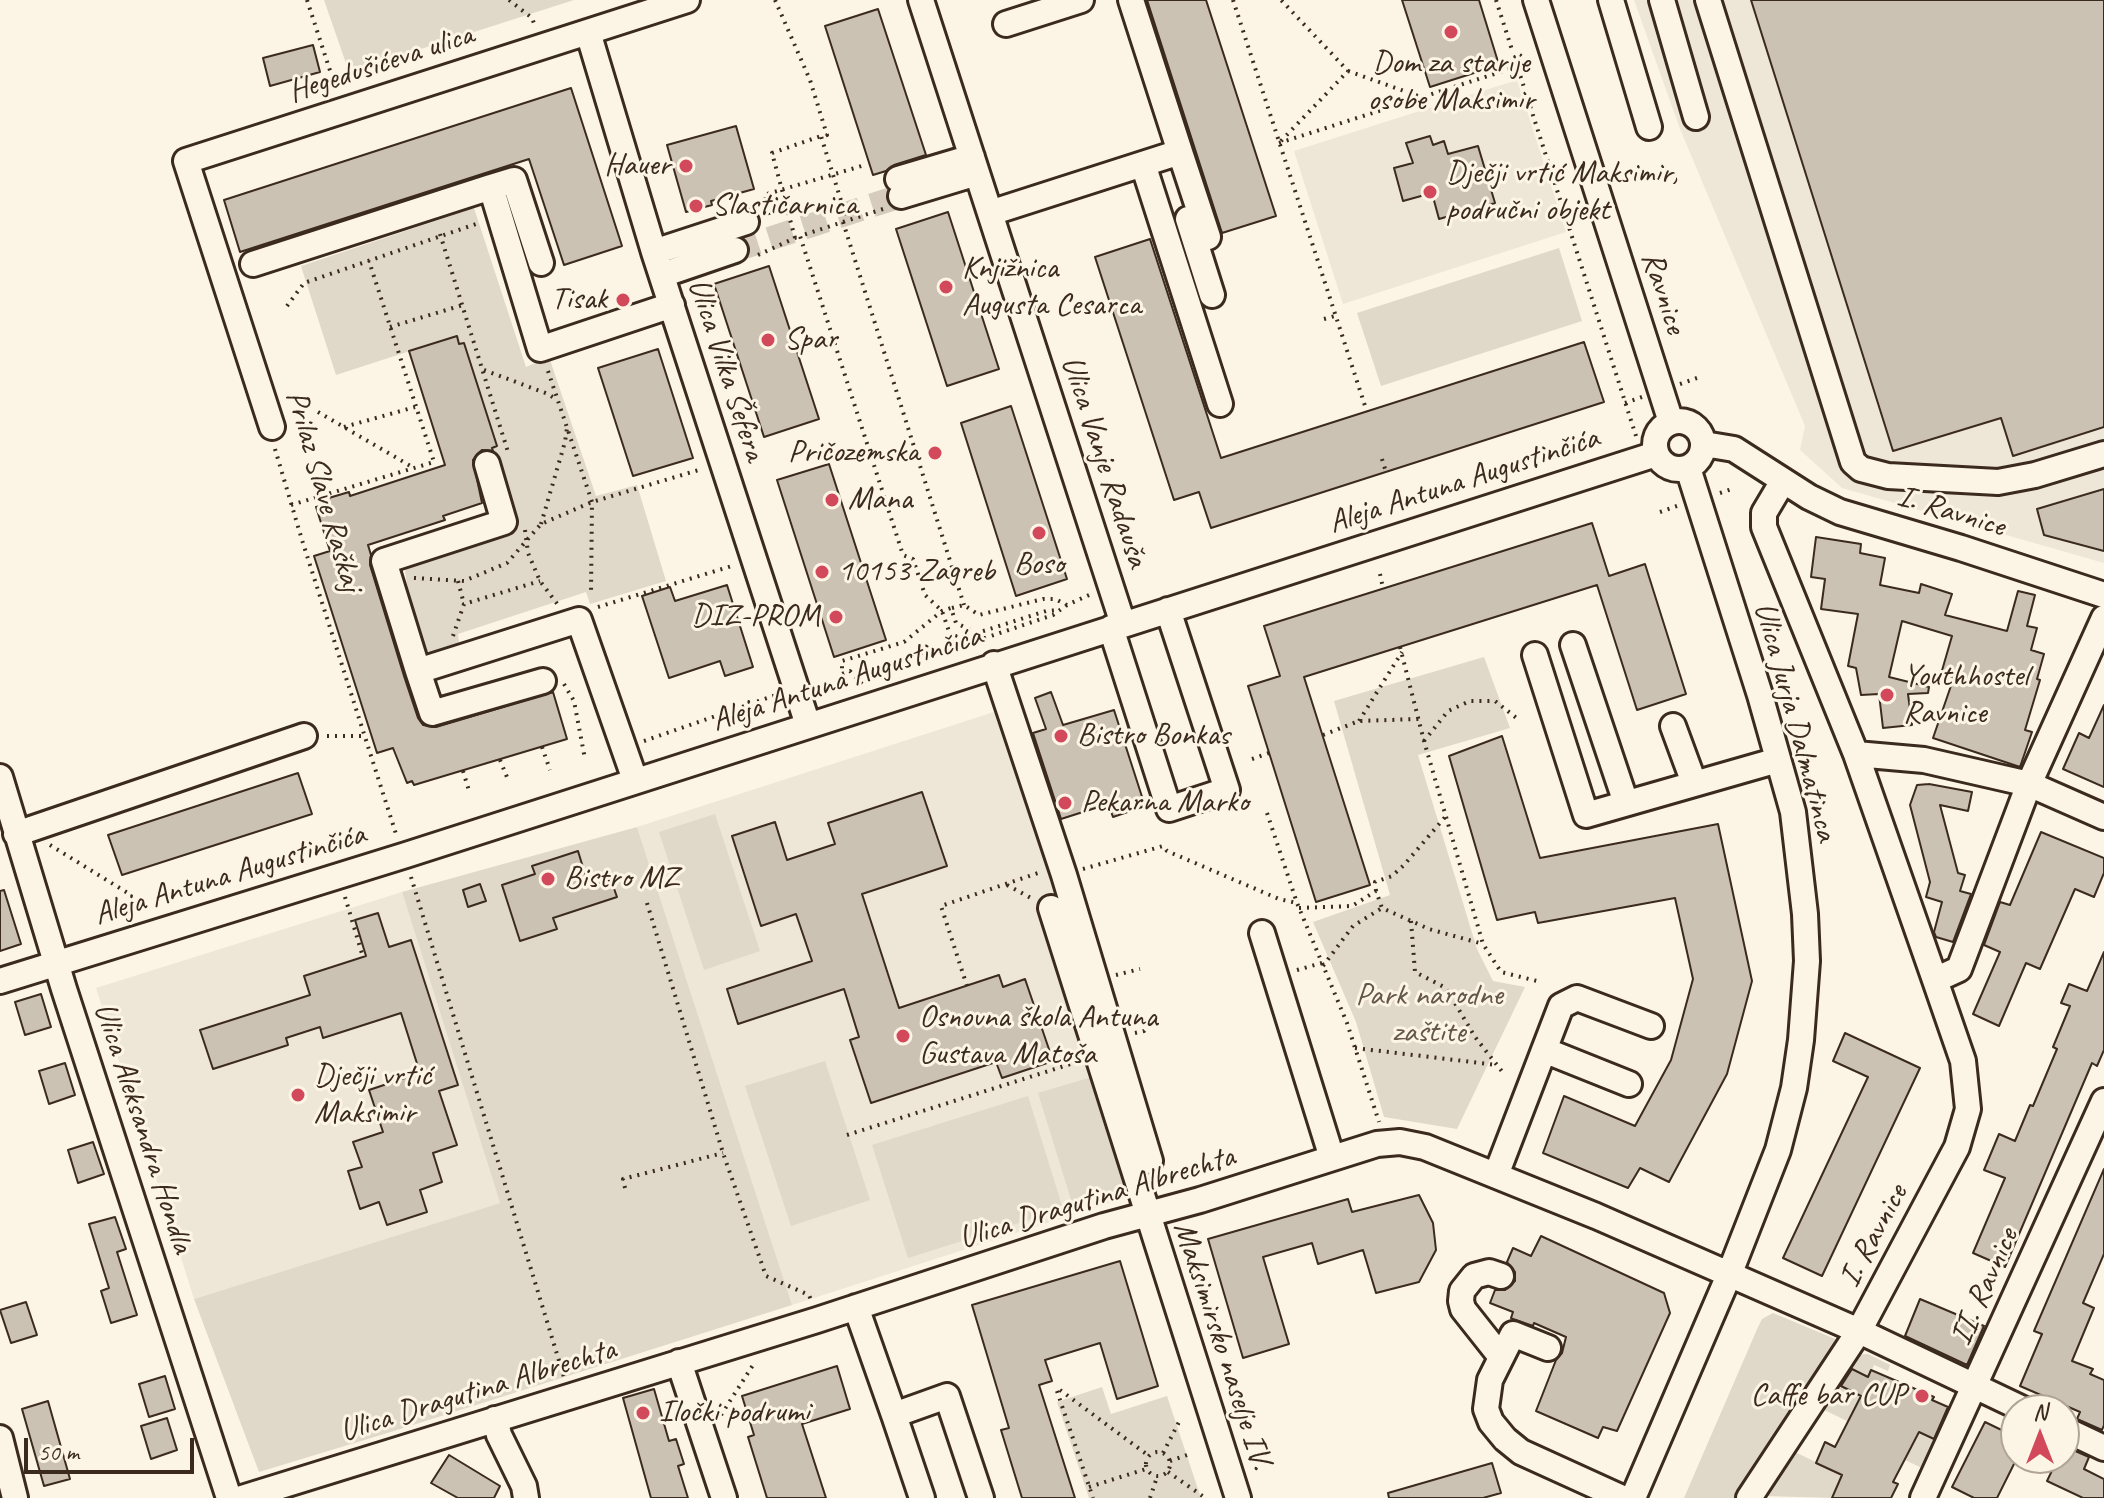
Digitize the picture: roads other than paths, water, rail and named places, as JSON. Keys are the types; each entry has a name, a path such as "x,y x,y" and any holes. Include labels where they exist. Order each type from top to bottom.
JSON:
{"street":[{"name":"Hegedušićeva ulica","path":"186,161 687,0"},
{"name":"Ulica Vanje Radauša","path":"921,0 1117,626 1169,809 1227,790 1168,610"},
{"path":"1006,24 1081,0"},
{"path":"1131,0 1212,295"},
{"name":"Ravnice","path":"1536,0 1671,422"},
{"path":"1611,0 1649,127"},
{"path":"1662,0 1696,117"},
{"path":"1708,0 1853,462 1861,469 1888,476 1998,482 2035,475 2104,454"},
{"name":"Ulica Vilka Šefera","path":"588,32 654,252 808,725"},
{"path":"990,213 1174,154"},
{"path":"1174,154 1208,237"},
{"name":"Prilaz Slave Raškaj","path":"186,161 272,427"},
{"path":"1143,164 1220,404"},
{"path":"896,194 974,165"},
{"path":"253,264 514,180 541,263"},
{"path":"491,187 540,349 672,305"},
{"path":"654,252 746,222"},
{"path":"662,275 745,253"},
{"path":"1679,421 1693,425 1704,444 1700,459 1680,470 1666,466 1647,448 1664,426 1679,421"},
{"name":"I. Ravnice","path":"1704,444 1734,449 1783,481 1840,512 2104,595"},
{"name":"Aleja Antuna Augustinčića","path":"0,981 406,855 1168,610 1647,448"},
{"path":"498,460 504,522 384,561 432,713 553,681"},
{"name":"Ulica Jurja Dalmatinca","path":"1688,468 1760,695 1793,812 1805,914 1807,961 1794,1088 1778,1150 1729,1275"},
{"name":"I. Ravnice","path":"1749,1498 1859,1331 1957,1147 1968,1109 1963,1061 1856,754 1764,527 1764,513 1783,481"},
{"path":"1935,980 1959,969 2029,784 2104,618"},
{"path":"418,671 579,620 635,780"},
{"path":"1573,645 1626,803"},
{"path":"1535,655 1586,815 1778,760"},
{"path":"994,664 1062,870 1150,1161"},
{"path":"1673,726 1694,783"},
{"path":"16,834 304,736"},
{"path":"1856,754 1924,760 2029,784 2104,817"},
{"name":"Ulica Aleksandra Hondla","path":"0,777 229,1498"},
{"name":"Maksimirsko naselje IV.","path":"1051,908 1238,1498"},
{"path":"1262,933 1332,1158"},
{"path":"1496,1175 1561,1006 1577,998 1651,1026"},
{"path":"1544,1050 1629,1084"},
{"name":"II. Ravnice","path":"1923,1498 2104,1101"},
{"name":"Ulica Dragutina Albrechta","path":"242,1498 1146,1214 1377,1144 1400,1142 1425,1147 1496,1175 1859,1331 2000,1398"},
{"path":"1501,1276 1489,1272 1474,1276 1462,1291 1461,1301 1463,1309 1501,1357"},
{"path":"1633,1498 1729,1275"},
{"path":"856,1307 922,1498"},
{"path":"1548,1348 1513,1334 1490,1380 1486,1409 1491,1422 1521,1452 1622,1498"},
{"path":"679,1362 724,1498"},
{"path":"894,1415 947,1396 981,1498"},
{"path":"495,1419 499,1435 524,1486 526,1498"},
{"path":"2080,1437 2104,1448"},
{"path":"0,1438 15,1498"}],"tunnel":[{"path":"735,250 901,196"}],"place":[{"name":"Dom za starije osobe Maksimir","path":"1451,32"},
{"name":"Hauer","path":"686,166"},
{"name":"Dječji vrtić Maksimir, područni objekt","path":"1430,192"},
{"name":"Slastičarnica","path":"696,206"},
{"name":"Knjižnica Augusta Cesarca","path":"946,287"},
{"name":"Tisak","path":"623,300"},
{"name":"Spar","path":"768,340"},
{"name":"Pričozemska","path":"935,453"},
{"name":"Mana","path":"832,500"},
{"name":"Boso","path":"1039,533"},
{"name":"10153 Zagreb","path":"822,572"},
{"name":"DIZ-PROM","path":"836,617"},
{"name":"Youthhostel Ravnice","path":"1887,695"},
{"name":"Bistro Bonkas","path":"1061,736"},
{"name":"Pekarna Marko","path":"1065,803"},
{"name":"Bistro MZ","path":"548,879"},
{"name":"Osnovna škola Antuna Gustava Matoša","path":"903,1036"},
{"name":"Dječji vrtić Maksimir","path":"298,1095"},
{"name":"Caffe bar CUP","path":"1922,1396"},
{"name":"Iločki podrumi","path":"643,1413"}],"park label":[{"name":"Park narodne zaštite","path":"1429,1014"}]}
